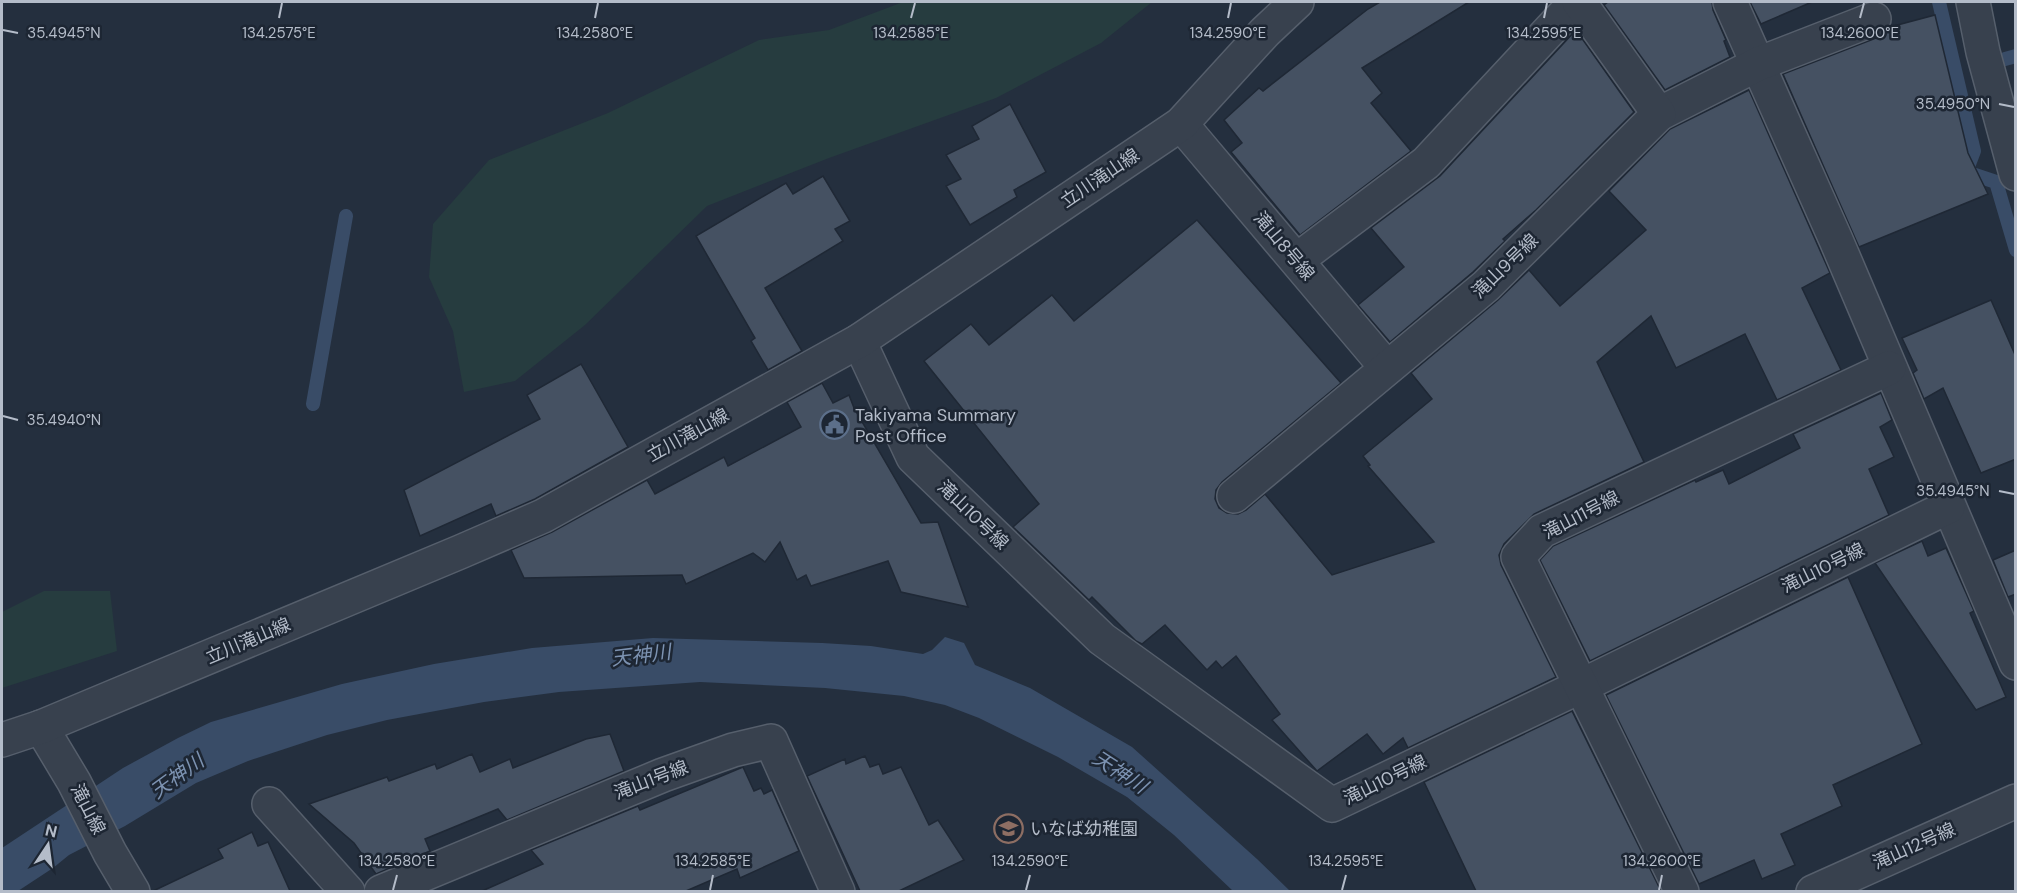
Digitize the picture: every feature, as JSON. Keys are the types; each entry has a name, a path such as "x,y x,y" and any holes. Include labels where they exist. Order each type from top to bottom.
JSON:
{"street":[{"name":"立川滝山線","path":"2,740 41,727 543,516 859,341 1181,124 1265,32 1297,2"},
{"path":"1297,260 1426,163 1578,2 1659,114"},
{"path":"1730,2 1836,240 2016,663"},
{"path":"1973,2 2003,73 2016,174"},
{"name":"滝山9号線","path":"1234,496 1486,285 1659,114 1758,64 1874,19"},
{"name":"滝山8号線","path":"1181,124 1387,368"},
{"name":"滝山10号線","path":"859,341 914,457 922,466 1102,639 1332,805 1948,507"},
{"name":"滝山11号線","path":"1682,891 1518,557 1542,531 1889,368"},
{"name":"滝山線","path":"41,727 74,782 110,853 133,891"},
{"name":"滝山1号線","path":"381,891 663,775 733,750 771,741 838,891"},
{"name":"滝山12号線","path":"1814,891 2016,801"},
{"path":"269,804 348,891"}],"green space":[{"path":"903,2 1152,2 1101,43 996,98 829,158 707,206 585,325 515,381 464,392 453,331 429,277 433,224 489,160 608,113 759,40 829,30"},
{"path":"44,591 110,591 117,651 2,688 2,612"}],"water":[{"name":"天神川","path":"945,637 964,643 975,665 1030,688 1132,747 1290,891 1233,891 1174,835 1127,797 1058,757 979,718 945,705 904,696 825,688 700,682 559,692 484,702 387,720 327,735 248,761 196,783 125,826 69,855 18,891 2,892 2,848 123,768 211,722 342,684 434,664 532,648 653,638 822,643 871,646 923,654 932,650"}],"building":[{"path":"1380,2 1469,2 1362,68 1382,93 1371,103 1411,151 1300,235 1231,152 1242,143 1224,120 1259,88 1263,91"},
{"path":"1608,2 1712,2 1730,57 1665,90 1604,5"},
{"path":"1750,2 1812,2 1761,24"},
{"path":"1935,15 1968,153 1988,194 1859,247 1783,74 1881,36 1890,27"},
{"path":"1576,30 1634,112 1536,210 1503,239 1505,241 1473,272 1390,342 1358,305 1404,267 1371,228 1440,176"},
{"path":"1749,90 1830,273 1802,288 1841,370 1777,400 1745,334 1676,368 1651,316 1597,362 1644,462 1534,514 1504,544 1499,555 1501,565 1556,677 1408,748 1403,738 1383,754 1367,734 1317,771 1272,720 1280,714 1236,656 1222,668 1216,661 1207,670 1165,625 1142,644 1136,641 1092,597 1089,600 1013,527 1039,504 924,361 971,324 989,345 1052,295 1074,321 1197,220 1341,383 1222,482 1216,490 1215,499 1219,508 1227,513 1238,514 1265,494 1332,575 1434,542 1368,466 1370,465 1363,456 1432,399 1411,373 1498,300 1529,270 1560,306 1646,230 1609,191 1670,129"},
{"path":"1010,104 1046,172 1014,190 1017,197 970,225 946,186 961,179 946,155 979,139 972,126"},
{"path":"823,176 850,221 835,229 843,241 765,288 802,351 768,370 751,341 755,338 696,236 786,183 793,194"},
{"path":"1991,300 2016,357 2016,459 1981,473 1943,388 1924,399 1913,373 1917,370 1902,338"},
{"path":"581,364 628,447 535,499 496,516 491,504 420,536 404,490 540,419 527,395"},
{"path":"822,383 833,403 849,395 854,408 921,523 938,522 968,607 901,592 888,561 811,586 806,575 797,580 780,542 765,562 753,553 686,584 682,575 524,578 511,550 552,532 647,480 655,494 724,457 728,466 801,427 787,402"},
{"path":"1881,393 1892,420 1880,427 1894,457 1869,469 1889,515 1590,661 1540,560 1553,546 1695,480 1696,482 1723,470 1729,484 1800,448 1793,434"},
{"path":"1922,541 1928,556 1946,548 1974,611 1970,613 2006,697 1976,710 1875,563"},
{"path":"2016,550 2016,594 2008,597 1993,560"},
{"path":"1848,577 1922,744 1833,785 1842,806 1781,834 1795,865 1762,879 1754,860 1699,884 1606,695"},
{"path":"1572,711 1661,891 1476,891 1424,782"},
{"path":"610,734 624,771 507,820 498,809 425,839 430,851 376,874 354,843 309,804 387,777 389,781 435,764 437,769 472,754 480,772 510,759 513,768 586,739"},
{"path":"865,756 870,767 879,764 883,774 901,767 929,825 938,820 964,860 899,891 860,891 807,776 845,759 846,764"},
{"path":"743,767 754,791 761,788 764,794 772,790 799,851 740,878 737,869 686,891 482,891 543,864 531,850 638,806 640,810"},
{"path":"252,832 258,846 268,842 290,891 153,891 223,858 218,849"}],"waterway":[{"path":"1939,2 1974,151 1966,172 1996,182 2016,250"},
{"path":"2005,59 2016,56"},
{"path":"313,404 346,216"}],"place":[{"name":"Takiyama Summary Post Office","path":"834,425"},
{"name":"いなば幼稚園","path":"1009,829"}]}
